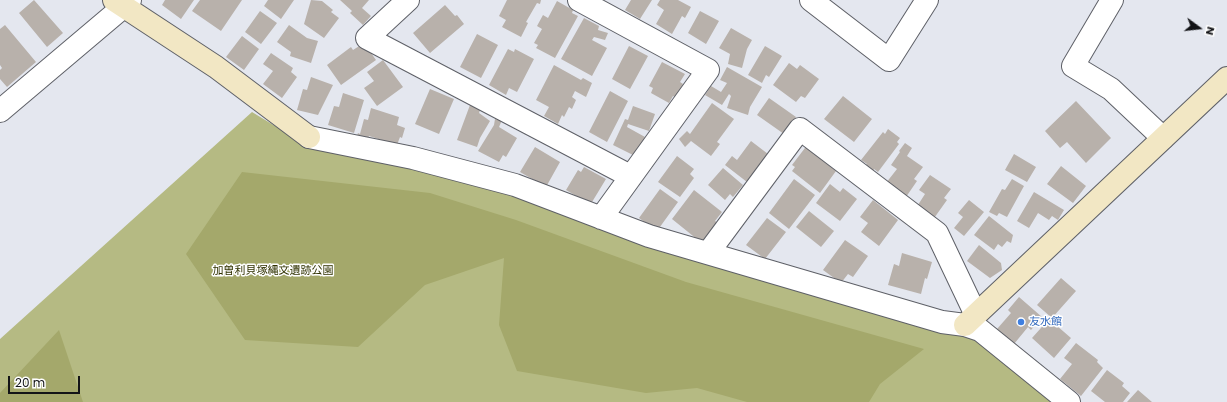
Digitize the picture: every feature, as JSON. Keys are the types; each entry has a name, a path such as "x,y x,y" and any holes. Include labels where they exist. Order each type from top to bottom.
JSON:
{"street":[{"path":"408,0 367,38 630,176"},
{"path":"579,0 708,70 601,218"},
{"path":"811,0 889,60 927,0"},
{"path":"1112,0 1073,66 1111,89 1163,138"},
{"path":"0,111 122,2 216,67 309,136 413,158 515,185 649,236 942,322 970,320 1227,78"},
{"path":"708,253 800,129 936,233 970,320 980,330 1069,402"}],"green space":[{"name":"加曽利貝塚縄文遺跡公園","path":"252,112 303,143 406,163 972,336 1056,402 0,402 0,339"},
{"path":"242,172 430,193 516,220 686,282 924,349 880,384 869,402 747,402 697,388 646,393 517,371 499,325 504,258 425,285 358,347 245,340 186,254"},
{"path":"59,330 83,402 0,402 0,393"}],"building":[{"path":"34,0 63,33 47,47 19,13"},
{"path":"165,0 194,0 181,19 162,5"},
{"path":"200,0 242,0 221,31 192,11"},
{"path":"268,0 294,0 281,19 264,6"},
{"path":"311,0 322,1 333,10 331,12 339,18 324,38 304,24"},
{"path":"340,0 369,0 362,8 371,16 363,25 350,13 352,11"},
{"path":"507,0 541,0 540,4 537,3 526,22 528,23 521,37 502,27 506,20 499,16"},
{"path":"631,0 652,0 640,19 625,10"},
{"path":"660,0 678,0 691,7 685,18 682,16 672,34 656,24 664,10 657,5"},
{"path":"557,1 573,10 572,13 578,16 555,58 536,48 538,45 534,43 542,29 537,26 543,15 548,18"},
{"path":"445,5 455,16 457,15 464,24 430,53 413,33"},
{"path":"260,11 277,23 261,44 245,32"},
{"path":"700,11 719,21 706,44 688,33"},
{"path":"584,18 599,26 598,30 608,33 605,40 594,37 592,40 607,48 592,76 561,59"},
{"path":"5,25 36,62 7,87 0,79 0,70 2,68 0,65 0,29"},
{"path":"289,25 307,38 318,41 311,63 290,56 291,52 277,42"},
{"path":"731,28 752,40 747,49 742,68 728,64 730,54 719,48"},
{"path":"477,34 498,45 481,78 460,67"},
{"path":"242,36 259,49 244,70 226,57"},
{"path":"364,43 376,60 341,85 327,65 351,47 353,50"},
{"path":"629,46 648,56 630,89 612,79"},
{"path":"765,46 782,56 769,77 766,75 762,83 748,75"},
{"path":"508,49 514,52 515,49 534,59 517,92 509,88 506,95 489,85"},
{"path":"271,53 293,68 291,72 297,77 282,98 263,84 273,71 263,64"},
{"path":"383,60 403,87 377,106 364,88 374,81 367,72"},
{"path":"662,62 685,74 680,82 683,84 676,98 673,96 669,103 651,93 653,88 649,86"},
{"path":"789,63 797,69 800,65 819,79 805,98 801,96 796,102 773,85"},
{"path":"554,65 581,80 583,78 592,83 586,97 575,91 572,97 576,100 572,109 569,107 564,117 562,115 558,124 544,116 549,107 536,100"},
{"path":"727,67 762,87 750,107 748,115 727,108 731,96 729,94 722,105 705,95 711,86 721,92 727,83 720,80"},
{"path":"311,77 333,85 318,115 297,110 303,89 307,90"},
{"path":"430,89 454,99 439,134 415,124"},
{"path":"610,91 628,101 607,142 589,132"},
{"path":"343,93 364,100 354,133 328,125 334,106 339,107"},
{"path":"843,96 872,119 854,142 824,119"},
{"path":"769,98 796,117 784,134 757,115"},
{"path":"1076,101 1111,138 1086,163 1067,142 1060,148 1045,131"},
{"path":"712,103 734,119 717,142 720,144 711,156 691,141 685,147 679,139 687,131 690,134"},
{"path":"470,105 480,110 479,113 490,121 480,138 477,147 457,140"},
{"path":"633,106 655,114 649,131 628,124 627,127 645,137 635,156 613,145 625,119 628,120"},
{"path":"371,108 399,117 397,125 405,128 402,138 400,137 397,145 369,136 367,141 356,138 358,133 360,134 364,119 368,120"},
{"path":"495,119 502,120 499,127 517,138 506,157 503,155 499,162 478,151 494,125"},
{"path":"888,129 900,138 897,142 899,144 878,172 874,169 873,172 865,166 867,164 861,160 883,132 885,134"},
{"path":"751,141 768,154 747,182 725,165 732,156 737,160"},
{"path":"905,143 912,148 907,156 923,167 914,179 917,181 906,197 886,183 897,169 891,165"},
{"path":"808,144 834,164 831,167 836,171 820,193 792,171 795,167 792,165"},
{"path":"535,147 560,162 546,187 520,172"},
{"path":"1014,154 1036,167 1027,182 1005,170"},
{"path":"677,156 694,169 690,174 694,178 680,197 658,182"},
{"path":"1061,166 1086,186 1073,203 1047,184"},
{"path":"584,167 606,179 589,207 578,197 566,190 578,170 581,172"},
{"path":"723,168 743,185 733,197 730,194 725,200 708,185"},
{"path":"930,175 951,189 944,198 947,200 932,221 916,208 925,194 919,190"},
{"path":"794,179 815,195 789,229 769,213"},
{"path":"1012,179 1024,186 1007,217 999,213 997,216 989,212 1002,189 1005,190"},
{"path":"830,184 840,192 843,188 857,199 840,221 816,203"},
{"path":"660,189 678,202 657,231 639,218"},
{"path":"694,190 722,212 715,221 718,223 703,244 672,219"},
{"path":"1034,192 1064,210 1058,220 1052,216 1049,220 1038,213 1029,228 1017,221"},
{"path":"873,200 898,220 879,246 861,232 868,223 860,217"},
{"path":"969,200 984,212 964,236 954,228 963,217 958,213"},
{"path":"809,211 834,231 821,247 796,227"},
{"path":"989,216 1013,235 1011,243 1007,241 1002,247 998,244 994,250 974,235"},
{"path":"767,218 786,232 765,259 746,245"},
{"path":"845,240 868,256 853,277 848,274 841,283 823,270"},
{"path":"979,245 1001,263 1002,270 990,278 967,261"},
{"path":"902,253 932,262 927,279 925,278 921,294 888,285 894,264 899,266"},
{"path":"1061,278 1076,291 1052,318 1037,305"},
{"name":"友水館","path":"1019,297 1042,317 1031,330 1028,327 1014,344 997,329 1011,313 1008,310"},
{"path":"1049,319 1071,338 1054,358 1032,338"},
{"path":"1076,343 1098,360 1097,362 1103,368 1081,396 1060,379 1072,364 1064,358"},
{"path":"1107,370 1124,383 1122,386 1130,393 1123,402 1105,402 1091,391"},
{"path":"1138,390 1152,402 1127,402"}],"place":[{"name":"友水館","path":"1021,322"}]}
